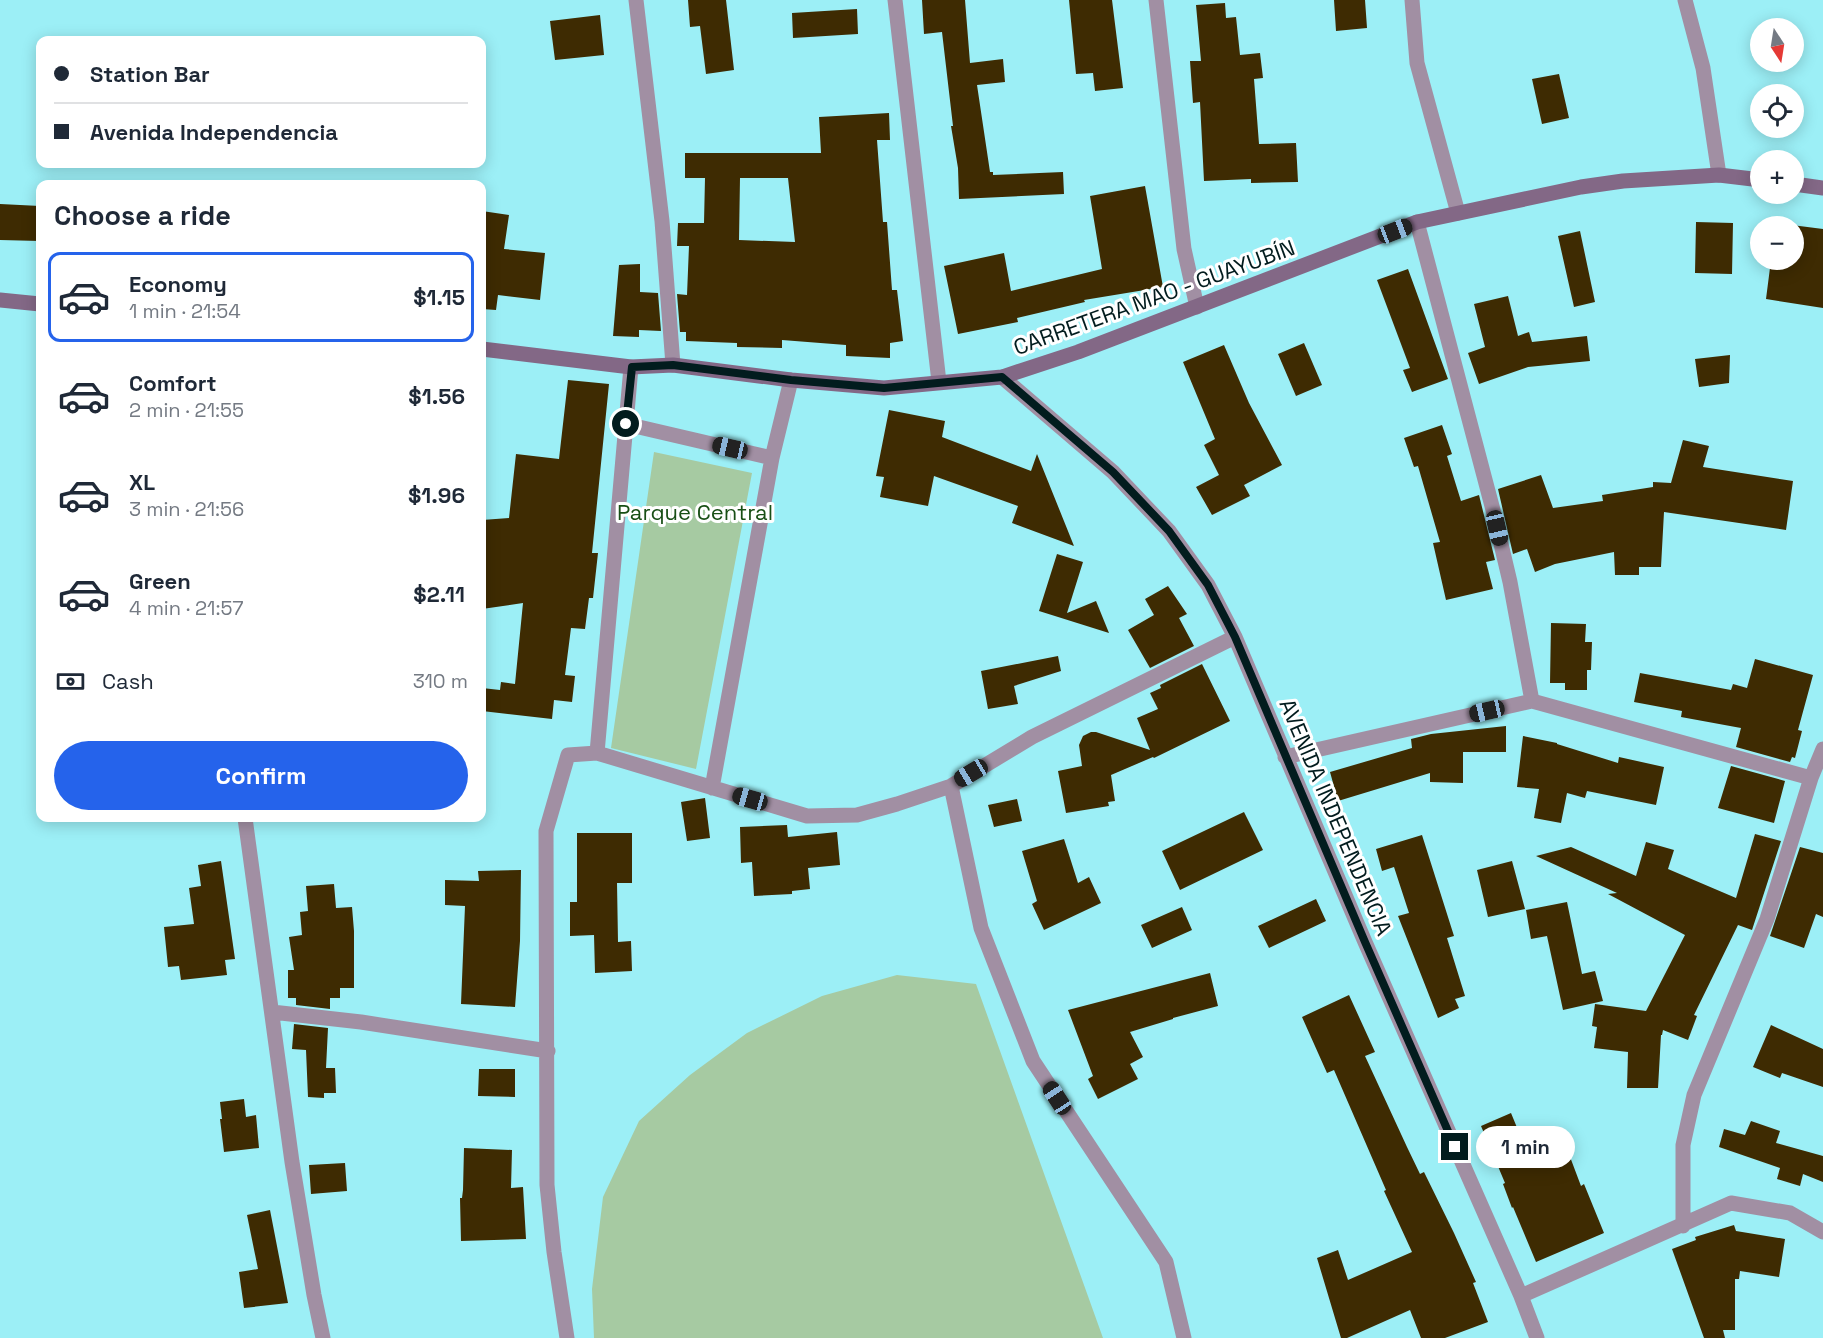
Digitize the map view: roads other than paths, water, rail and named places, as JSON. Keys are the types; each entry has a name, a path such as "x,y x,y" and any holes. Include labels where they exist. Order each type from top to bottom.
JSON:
{"main road":[{"name":"CARRETERA MAO - GUAYUBÍN","path":"486,350 632,367 673,365 791,380 884,388 939,381 1002,377 1078,352 1417,222 1612,182 1719,175 1750,179"},
{"path":"1804,185 1823,188"},
{"path":"0,300 36,303"}],"street":[{"path":"636,0 662,221 673,365"},
{"path":"895,0 939,381"},
{"path":"1156,0 1184,249 1197,307"},
{"path":"1412,0 1417,63 1458,213"},
{"path":"1685,0 1704,68 1719,175"},
{"path":"1417,222 1498,530 1532,701"},
{"path":"597,753 632,367"},
{"name":"AVENIDA INDEPENDENCIA","path":"1002,377 1113,472 1169,531 1208,585 1235,637 1360,931 1521,1296 1537,1338"},
{"path":"712,788 772,458 791,380"},
{"path":"626,424 772,458"},
{"path":"567,1338 546,1185 548,1051 546,831 568,755 597,753 807,816 857,815 951,786 1032,737 1235,637"},
{"path":"1285,757 1532,701 1811,778"},
{"path":"1683,1226 1683,1144 1694,1095 1767,919 1811,778 1823,749"},
{"path":"951,786 981,928 1033,1062 1166,1262 1184,1338"},
{"path":"246,822 292,1162 323,1338"},
{"path":"272,1012 361,1022 548,1051"},
{"path":"1521,1296 1731,1203 1790,1213 1823,1232"}],"park label":[{"name":"Parque Central","path":"695,512"}]}
